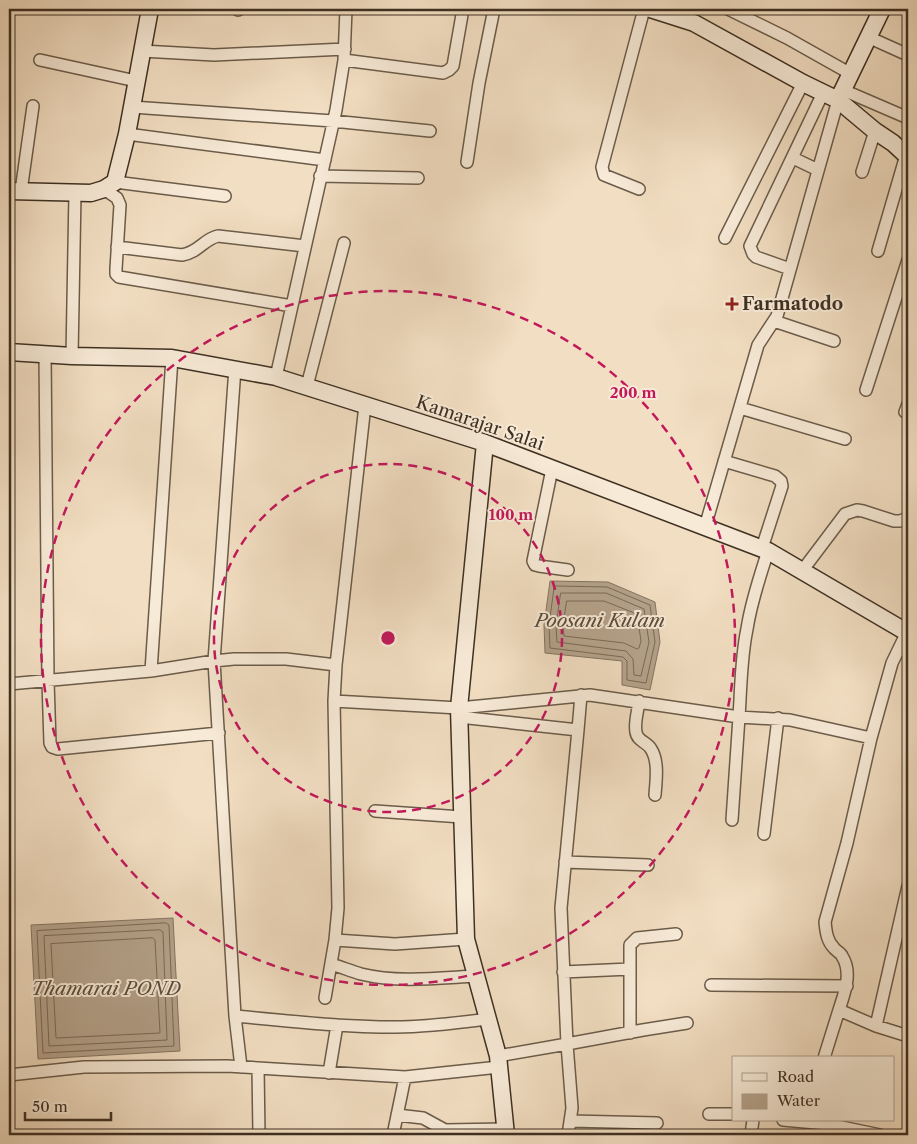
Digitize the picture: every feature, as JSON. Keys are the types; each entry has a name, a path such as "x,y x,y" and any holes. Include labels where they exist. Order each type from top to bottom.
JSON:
{"street":[{"path":"150,9 127,134 110,186 120,205 116,274 119,277 292,306"},
{"path":"276,377 333,122 345,55 346,9"},
{"path":"142,51 214,55 345,55 443,73 453,66 463,9"},
{"path":"466,162 483,59 494,9"},
{"path":"639,189 607,177 602,171 602,167 644,9"},
{"path":"650,9 694,22 803,82 908,118"},
{"path":"728,9 787,38 851,74"},
{"path":"790,268 756,257 750,246 793,158 835,94 851,74 882,9"},
{"path":"868,37 908,55"},
{"path":"40,60 136,81"},
{"path":"725,238 803,82"},
{"path":"835,94 875,131 894,143 907,156 878,251"},
{"path":"705,527 760,339 774,321 790,268 818,170 835,94"},
{"path":"33,106 13,193 91,193 110,186 225,196"},
{"path":"132,107 430,131"},
{"path":"862,172 875,131"},
{"path":"127,134 325,160"},
{"path":"793,158 818,170"},
{"path":"320,176 418,178"},
{"path":"72,356 75,192"},
{"path":"117,246 182,255 198,249 213,237 218,236 305,246"},
{"path":"307,386 344,243"},
{"path":"866,390 908,260"},
{"path":"774,321 834,341"},
{"name":"Kamarajar Salai","path":"9,352 72,356 172,358 235,368 307,386 484,443 765,550 908,633"},
{"path":"45,354 50,743 52,747 58,749 219,733"},
{"path":"151,671 172,358"},
{"path":"235,368 214,661 235,1016 241,1067"},
{"path":"325,998 335,940 338,908 334,701 336,664 365,405"},
{"path":"740,408 846,439"},
{"path":"397,1115 423,1118 446,1130 506,1132 499,1061 466,939 462,817 459,712 484,443"},
{"path":"724,461 775,476 781,481 782,486 746,630 732,820"},
{"path":"552,469 533,561 539,566 568,570"},
{"path":"802,571 845,514 857,510 894,521 908,518"},
{"path":"825,1056 847,986 847,971 842,956 832,946 826,933 825,922 847,843 870,738 892,663 908,633"},
{"path":"9,684 151,671 214,661 286,659 336,664"},
{"path":"459,712 517,702 581,695 639,701 739,717 778,718 870,738"},
{"path":"568,1135 572,1108 566,1044 561,908 581,695"},
{"path":"334,701 459,712 517,723 578,730"},
{"path":"639,701 636,732 638,739 650,747 654,754 656,774 655,795"},
{"path":"517,702 517,723"},
{"path":"764,834 778,718"},
{"path":"375,811 462,817"},
{"path":"565,862 648,865"},
{"path":"876,1026 908,886"},
{"path":"630,1033 630,945 637,938 676,934"},
{"path":"335,940 395,944 466,939"},
{"path":"331,964 360,974 388,978 425,979 476,976"},
{"path":"563,972 630,969"},
{"path":"711,985 847,986"},
{"path":"839,1010 876,1026 908,1036"},
{"path":"235,1016 337,1025 397,1027 443,1025 488,1019"},
{"path":"9,1075 84,1068 241,1067 405,1077 499,1061 566,1044 687,1023"},
{"path":"329,1073 337,1025"},
{"path":"258,1068 259,1135"},
{"path":"393,1135 405,1077"},
{"path":"709,1114 732,1114"},
{"path":"570,1121 657,1123"},
{"path":"751,1135 753,1122"},
{"path":"805,1122 827,1124 880,1135"}],"water":[{"name":"Poosani Kulam","path":"550,581 608,582 655,602 660,642 650,690 622,685 622,661 545,653 544,625"},
{"name":"Thamarai POND","path":"173,918 180,1051 38,1059 31,925"}],"place":[{"name":"Farmatodo","path":"732,304"}]}
